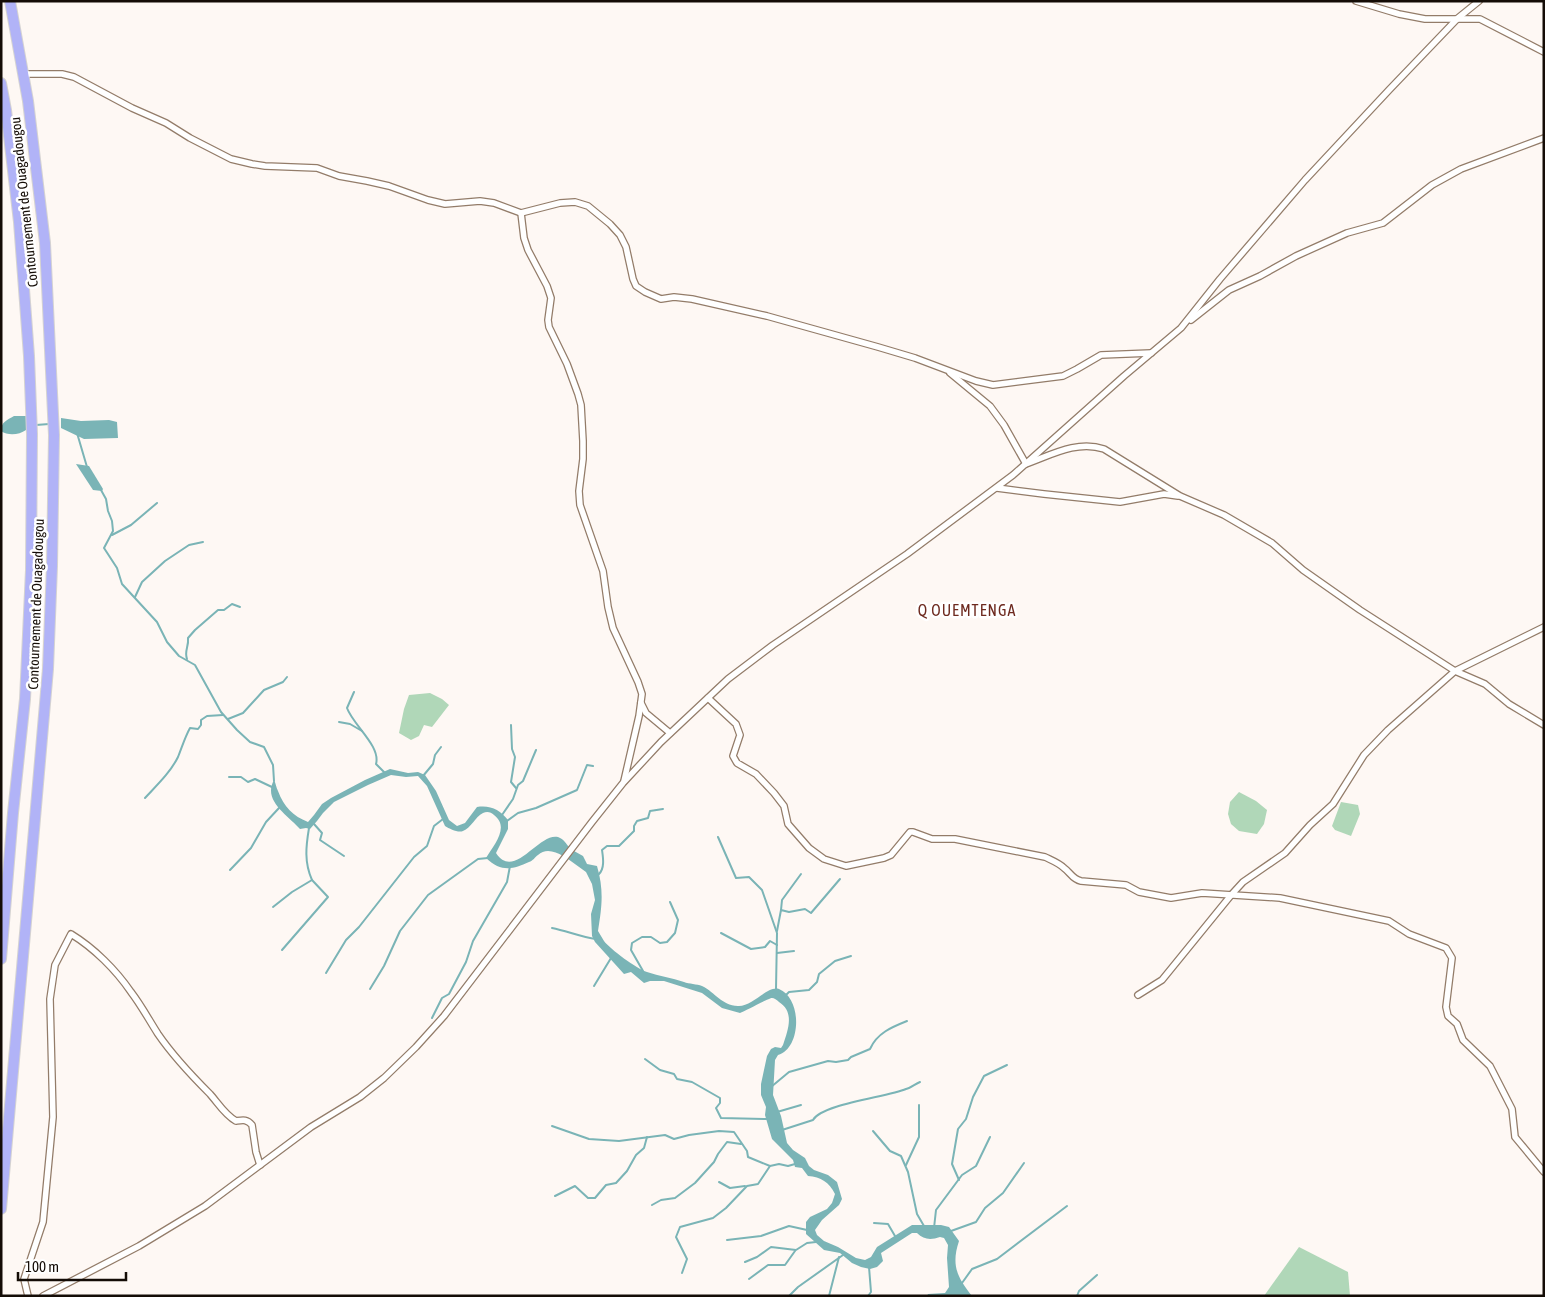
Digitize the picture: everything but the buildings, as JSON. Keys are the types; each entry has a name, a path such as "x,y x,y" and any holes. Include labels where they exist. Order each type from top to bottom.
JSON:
{"highway":[{"name":"Contournement de Ouagadougou","path":"1,1210 48,669 54,435 45,243 28,101 10,1"},
{"name":"Contournement de Ouagadougou","path":"1,83 19,222 29,356 32,434 31,570 25,698 1,959"}],"street":[{"path":"1356,1 1399,14 1426,19 1480,19 1544,52"},
{"path":"1181,328 1296,190 1458,18 1479,1"},
{"path":"23,74 62,74 74,77 132,108 166,123 231,159 265,166 317,168 339,176 396,188 445,204 480,201 494,203 521,213 560,203 574,202 588,206 620,235 626,247 636,286 645,292 661,299 674,297 692,298 766,316 878,347 976,381 993,385 1062,376 1077,370 1101,355 1151,353"},
{"path":"43,1296 177,1224 205,1206 311,1127 360,1097 384,1078 444,1016 623,783 670,733 728,680 772,645 907,554 996,488 1026,464 1151,353 1229,290 1347,233 1383,223 1432,185 1461,169 1544,138"},
{"path":"521,213 528,250 548,286 551,298 549,327 567,364 581,406 583,459 579,491 580,505 603,572 613,628 642,694 639,716 623,783"},
{"path":"946,370 990,406 1004,425 1026,464"},
{"path":"1026,464 1075,446 1096,446 1104,449 1180,496 1224,515 1272,543 1302,570 1455,671 1484,684 1509,704 1544,726"},
{"path":"996,488 1120,502 1164,494 1180,496"},
{"path":"1138,995 1162,980 1243,882 1285,853 1310,825 1334,804 1364,755 1388,730 1455,671 1544,628"},
{"path":"708,698 736,724 740,735 732,756 737,763 756,774 774,793 784,806 788,824 809,848 824,859 846,866 884,858 891,855 910,832 914,832 932,839 955,839 1045,857 1058,863 1074,879 1080,881 1126,885 1139,892 1171,898 1202,893 1280,898 1388,921 1409,934 1446,948 1452,958 1446,1007 1448,1016 1457,1024 1463,1040 1490,1066 1512,1109 1514,1137 1544,1172"},
{"path":"641,703 646,712 670,733"},
{"path":"28,1296 24,1279 43,1222 53,1117 50,999 55,965 71,934 91,949 130,990 159,1035 230,1118 236,1121 244,1120 252,1125 260,1165"}],"green space":[{"path":"430,693 449,705 432,727 424,725 419,736 411,740 399,733 409,695"},
{"path":"1239,792 1256,801 1267,810 1264,824 1257,834 1239,831 1231,824 1228,814 1230,802"},
{"path":"1341,802 1358,805 1360,814 1351,836 1335,830 1332,826"},
{"path":"1299,1247 1348,1272 1350,1296 1264,1296"}],"water":[{"path":"14,416 26,416 26,430 13,434 1,431 3,423"},
{"path":"61,418 81,421 109,420 117,422 118,438 84,439 61,428"},
{"path":"76,464 89,466 103,489 102,491 93,490"},
{"path":"390,769 408,773 418,772 425,775 436,791 449,820 457,826 465,823 477,807 491,808 502,813 508,820 508,829 496,853 503,860 511,862 519,859 551,837 560,838 570,848 563,856 547,851 517,867 502,868 497,866 486,858 499,836 501,825 499,820 492,813 486,812 480,815 463,831 456,831 445,826 427,786 418,776 391,775 368,785 334,802 310,829 300,829 278,808 271,795 274,780 280,797 286,806 293,814 308,822 322,804 331,798"},
{"path":"574,851 583,856 587,864 597,866 602,898 598,931 607,945 631,963 647,972 702,986 732,1005 738,1006 749,1003 775,989 779,989 787,994 795,1013 795,1034 786,1051 778,1055 775,1060 773,1095 781,1116 787,1143 793,1150 805,1158 809,1166 814,1170 828,1175 837,1182 842,1199 839,1205 822,1220 815,1230 817,1235 824,1241 856,1258 865,1260 871,1257 877,1247 912,1225 941,1225 949,1227 959,1241 956,1264 959,1277 972,1296 927,1296 928,1294 945,1293 949,1287 948,1245 944,1238 928,1239 917,1233 912,1233 881,1253 883,1261 877,1267 870,1269 852,1263 840,1253 824,1250 806,1234 806,1222 810,1217 827,1209 832,1203 835,1194 824,1181 808,1176 802,1168 795,1167 793,1160 772,1139 765,1115 766,1107 761,1095 761,1084 767,1056 771,1049 775,1047 781,1048 785,1039 789,1016 784,1006 772,998 740,1013 722,1008 702,993 664,981 644,983 631,972 624,974 595,942 592,936 591,914 595,900 592,884 586,872 568,859"}],"waterway":[{"path":"36,425 49,424"},
{"path":"77,433 87,467"},
{"path":"101,490 106,499 113,531 104,548 117,568 122,584 157,622 167,642 179,656 195,665 221,712 250,742 264,747 273,765 274,781"},
{"path":"112,535 131,525 157,503"},
{"path":"135,597 142,582 165,561 189,545 203,542"},
{"path":"187,659 188,638 195,630 218,610 224,610 232,604 240,607"},
{"path":"228,719 243,713 264,690 283,682 287,677"},
{"path":"354,692 347,708 371,743 376,757 376,764 384,772"},
{"path":"145,798 175,763 190,728 198,729 201,725 201,720 207,716 223,715"},
{"path":"339,722 350,724 362,731"},
{"path":"511,725 512,749 515,757 511,782 516,788"},
{"path":"423,776 433,764 435,755 441,747"},
{"path":"502,815 513,799 518,785 523,781 536,750"},
{"path":"507,821 518,813 536,808 577,790 587,765 593,766"},
{"path":"229,777 241,777 248,782 255,779 274,788"},
{"path":"230,870 251,848 266,822 279,808"},
{"path":"599,874 603,866 602,850 607,846 619,846 634,831 637,821 648,818 650,811 663,809"},
{"path":"326,973 346,940 359,927 414,857 427,846 434,826 443,819"},
{"path":"314,824 322,833 320,840 344,856"},
{"path":"273,907 292,892 312,880 306,854 309,828"},
{"path":"718,837 736,878 749,877 762,890 777,933 776,989"},
{"path":"370,989 384,966 400,931 428,895 478,859 488,858"},
{"path":"432,1018 442,998 449,994 466,962 473,941 507,882 510,866"},
{"path":"781,910 782,900 801,874"},
{"path":"777,931 781,910 789,912 805,909 811,913 840,879"},
{"path":"282,950 328,897 312,880"},
{"path":"643,971 631,950 632,943 642,937 651,937 660,943 667,942 675,933 678,920 670,902"},
{"path":"552,928 596,939"},
{"path":"721,933 751,949 765,947 770,941 777,945"},
{"path":"777,953 794,951"},
{"path":"785,996 789,992 809,990 817,982 819,974 835,961 851,956"},
{"path":"594,986 611,958"},
{"path":"771,1087 789,1072 828,1061 848,1060 870,1049 873,1043 886,1031 907,1021"},
{"path":"645,1059 660,1070 674,1074 677,1079 692,1082 720,1098 720,1103 716,1108 721,1118 767,1119"},
{"path":"959,1180 952,1164 958,1129 966,1119 973,1097 984,1076 1007,1065"},
{"path":"782,1130 813,1120 819,1114 841,1105 897,1092 910,1088 920,1082"},
{"path":"777,1112 801,1105"},
{"path":"906,1165 919,1137 919,1105"},
{"path":"552,1126 589,1139 619,1141 665,1135 674,1139 719,1131 734,1132 747,1151 748,1157 770,1166 795,1164"},
{"path":"873,1131 890,1151 901,1156 908,1172 917,1214 924,1226"},
{"path":"555,1196 575,1186 588,1198 595,1198 606,1185 616,1183 627,1171 636,1155 644,1148 647,1137"},
{"path":"934,1228 936,1210 962,1175 976,1166 990,1137"},
{"path":"652,1205 661,1200 675,1198 695,1183 714,1162 727,1142 741,1144"},
{"path":"951,1231 976,1222 985,1208 1003,1193 1024,1163"},
{"path":"682,1273 687,1259 676,1237 680,1227 713,1218 726,1208 747,1186 758,1184 770,1166"},
{"path":"719,1182 730,1188 745,1186"},
{"path":"962,1283 972,1269 997,1259 1067,1206"},
{"path":"874,1223 888,1224 895,1236"},
{"path":"727,1240 761,1236 789,1226 807,1230"},
{"path":"745,1262 757,1257 771,1247 796,1250 807,1243 816,1242"},
{"path":"749,1279 768,1265 785,1265 795,1251"},
{"path":"789,1296 798,1287 843,1255"},
{"path":"829,1296 839,1257"},
{"path":"868,1296 871,1292 869,1267"},
{"path":"1077,1296 1079,1291 1097,1275"}],"district":[{"name":"Q OUEMTENGA","path":"967,610"}]}
